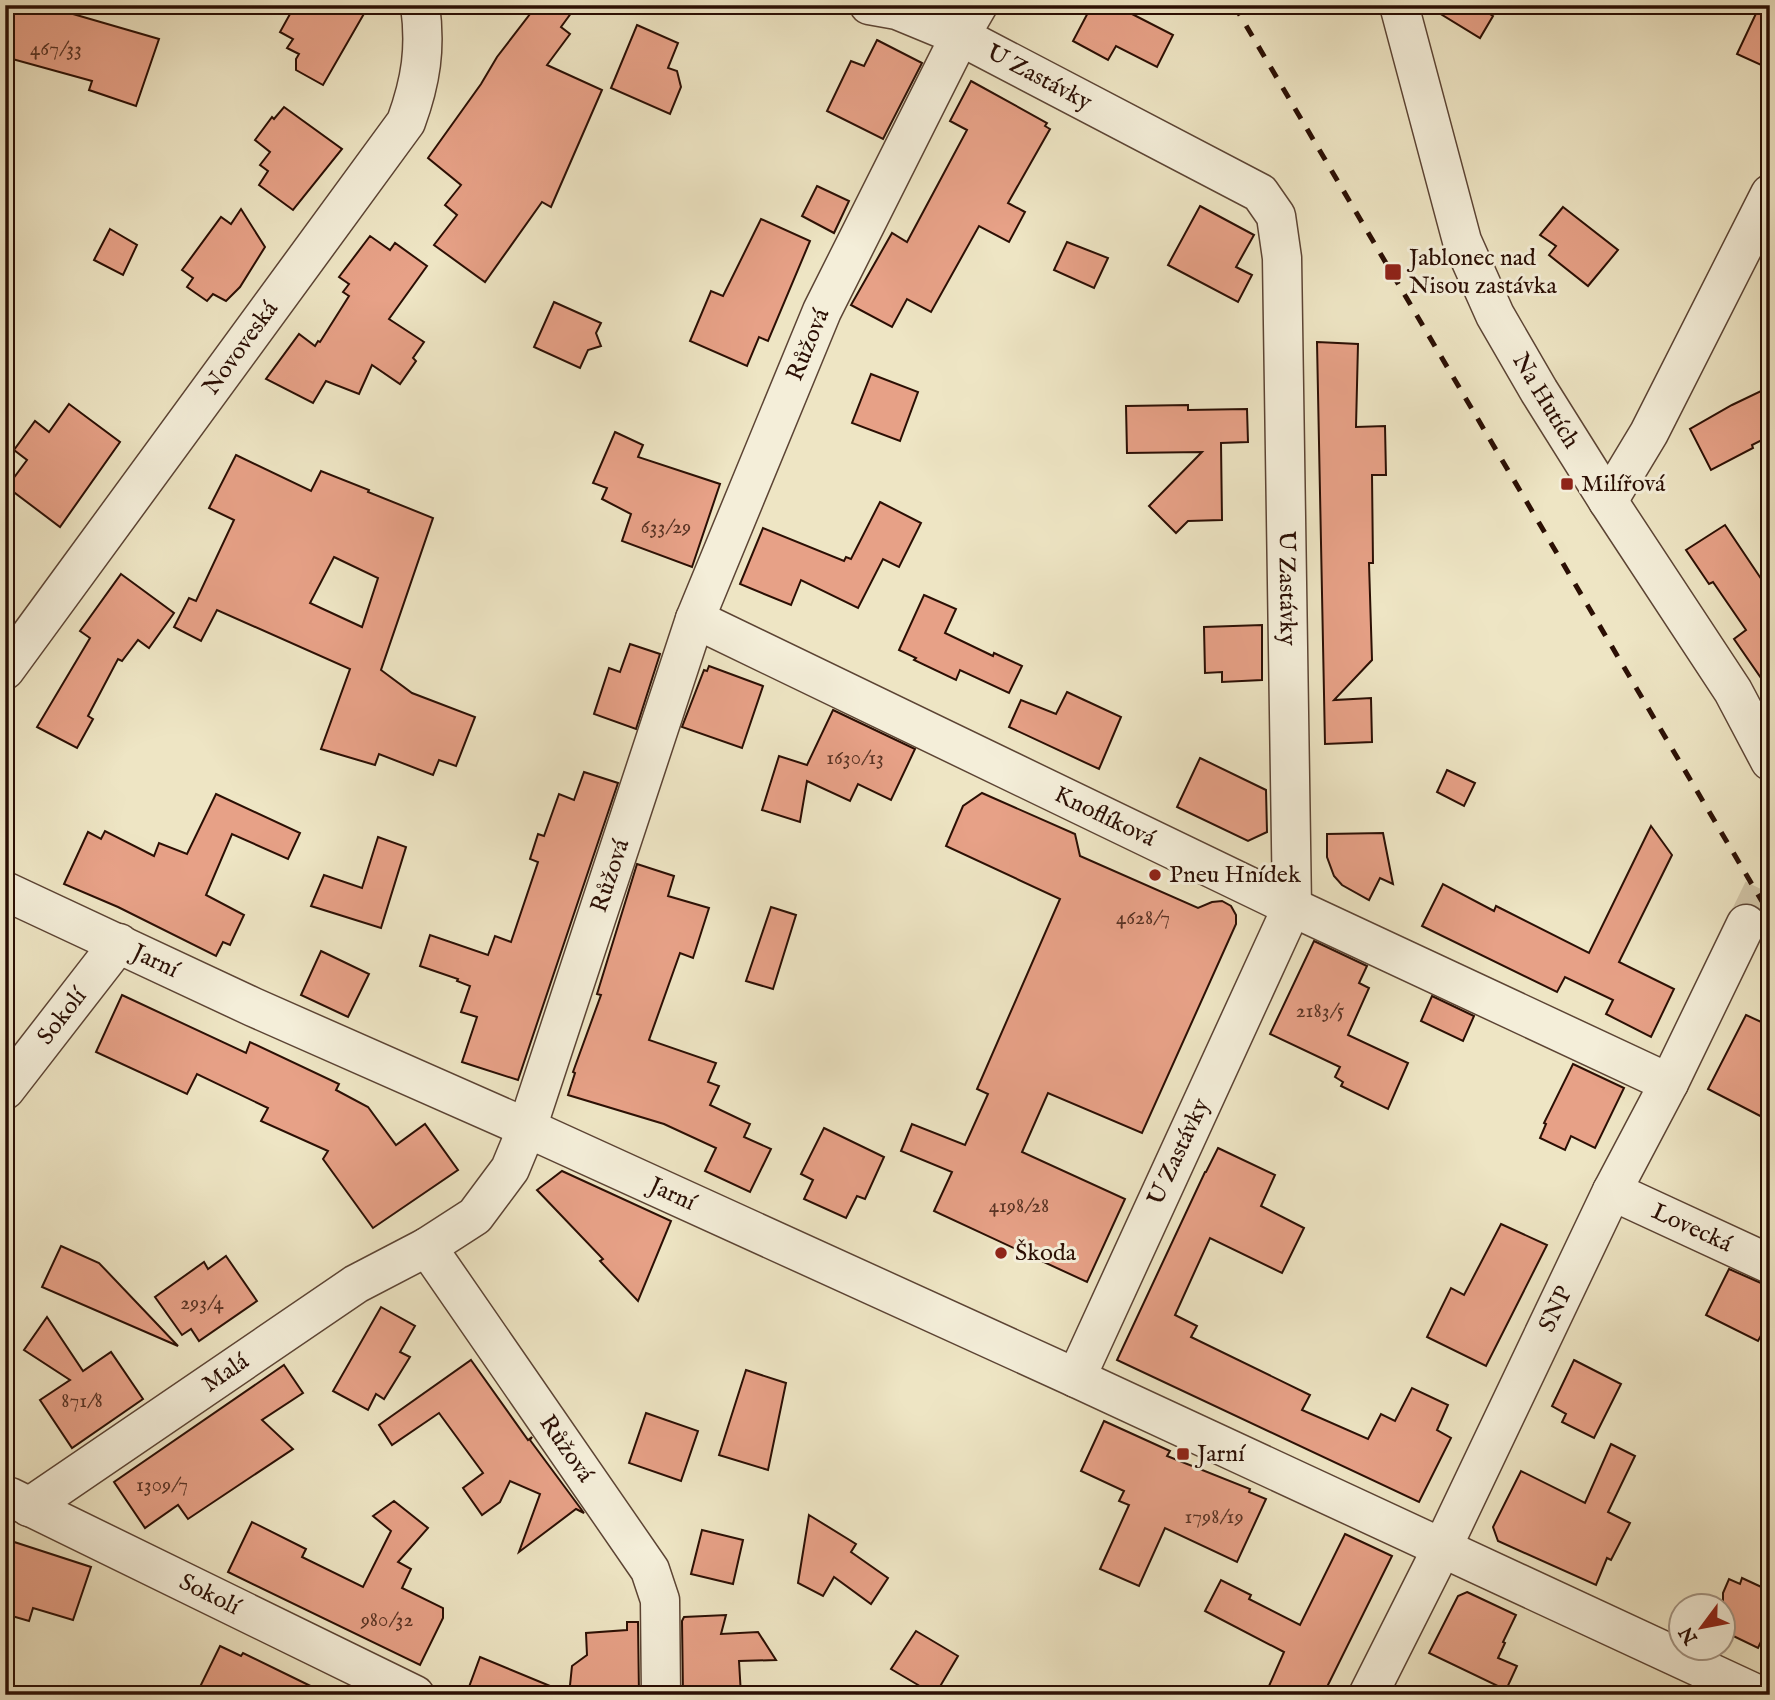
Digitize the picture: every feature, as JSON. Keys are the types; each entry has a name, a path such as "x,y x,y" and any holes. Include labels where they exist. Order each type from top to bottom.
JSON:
{"street":[{"name":"Novoveská","path":"5,670 406,122 418,91 423,58 420,5"},
{"name":"U Zastávky","path":"869,5 969,20 1260,192 1276,216 1282,258 1292,907 1076,1378"},
{"name":"Na Hutích","path":"1399,5 1462,241 1495,315 1608,501 1733,691 1770,761"},
{"name":"Růžová","path":"662,1695 660,1600 650,1570 427,1247 475,1216 510,1169 527,1128 695,619 822,310 969,20"},
{"path":"1608,501 1649,433 1770,194"},
{"name":"Knoflíková","path":"695,619 1292,907 1670,1083"},
{"name":"Jarní","path":"5,891 253,1007 527,1128 1076,1378 1759,1695"},
{"name":"SNP","path":"1368,1695 1442,1548 1612,1191 1670,1083 1746,924"},
{"name":"Sokolí","path":"5,1090 119,943"},
{"name":"Lovecká","path":"1612,1191 1770,1264"},
{"name":"Malá","path":"17,1501 356,1284 427,1247"},
{"name":"Sokolí","path":"17,1501 415,1695"}],"building":[{"path":"5,5 42,5 159,39 136,106 89,90 92,81 5,57"},
{"path":"295,5 369,5 323,85 296,70 299,54 287,48 293,39 280,32"},
{"path":"537,5 577,5 561,27 570,34 547,65 602,90 551,207 542,202 485,282 434,245 457,215 445,205 461,185 428,158 497,57"},
{"path":"1092,5 1137,5 1132,14 1173,35 1157,67 1116,46 1108,60 1073,41"},
{"path":"1426,5 1475,5 1493,16 1480,38"},
{"path":"1760,5 1770,5 1770,69 1737,54"},
{"path":"637,25 678,43 668,68 677,71 681,87 670,114 611,88"},
{"path":"877,40 922,63 883,139 827,111 851,61 864,66"},
{"path":"971,81 1047,123 1045,126 1050,129 1008,203 1025,212 1009,242 979,226 931,312 907,299 892,327 851,305 892,233 907,242 967,130 950,121"},
{"path":"284,107 342,149 293,210 259,185 268,171 260,165 270,152 255,140 272,117 274,119"},
{"path":"817,186 849,201 834,233 802,216"},
{"path":"1200,206 1254,235 1236,267 1252,275 1238,302 1168,265"},
{"path":"1563,207 1618,250 1588,286 1549,255 1556,246 1540,235"},
{"path":"241,209 265,247 240,287 226,301 213,294 207,301 187,287 193,278 182,270 221,217 231,224"},
{"path":"761,219 810,241 768,341 759,337 747,366 690,341 711,291 723,296"},
{"path":"110,229 137,245 123,275 94,260"},
{"path":"370,236 390,250 395,243 427,266 389,319 424,342 413,358 416,361 400,384 372,365 359,394 326,381 313,403 266,379 299,334 315,346 320,342 349,296 343,292 349,284 339,277"},
{"path":"1067,242 1108,258 1094,288 1054,270"},
{"path":"554,302 601,323 596,333 601,346 588,350 580,368 534,347"},
{"path":"1317,342 1358,344 1356,427 1385,426 1386,475 1372,475 1373,563 1369,563 1372,660 1334,700 1371,698 1372,742 1325,744"},
{"path":"871,374 918,392 900,441 852,423"},
{"path":"1761,391 1770,407 1770,436 1711,470 1690,429"},
{"path":"69,404 120,442 60,527 7,487 27,460 14,450 35,421 49,432"},
{"path":"1188,405 1188,410 1247,409 1248,442 1221,443 1222,520 1188,521 1176,533 1149,506 1202,452 1127,453 1126,406"},
{"path":"615,432 643,445 638,457 720,484 692,567 622,541 631,514 602,499 607,488 593,483"},
{"path":"236,455 311,491 321,471 433,518 381,670 412,693 475,717 456,766 439,760 433,775 379,754 375,765 321,749 350,669 217,610 201,641 174,627 189,598 196,601 234,520 209,508","holes":["334,557 378,578 362,627 310,603"]},
{"path":"880,502 921,523 899,567 883,559 858,608 801,580 791,605 740,584 763,528 844,561 846,557 851,559"},
{"path":"1725,525 1770,592 1770,691 1734,639 1746,630 1713,582 1709,584 1686,550"},
{"path":"121,574 174,613 149,648 138,640 122,661 118,659 88,716 93,719 77,748 37,727 90,638 80,631"},
{"path":"924,595 956,609 945,633 993,656 994,653 1022,666 1009,693 960,670 956,680 899,650"},
{"path":"1262,625 1262,680 1222,682 1222,672 1205,673 1204,627"},
{"path":"630,644 660,654 636,729 594,714 609,668 620,672"},
{"path":"709,666 763,686 742,748 682,727 704,670 707,671"},
{"path":"1067,692 1121,717 1099,769 1009,727 1021,700 1056,714"},
{"path":"833,710 915,749 891,800 858,784 850,801 807,781 800,822 762,810 779,756 807,765"},
{"path":"1200,758 1266,790 1267,832 1248,841 1177,807"},
{"path":"1447,770 1475,783 1464,806 1437,792"},
{"path":"584,772 618,783 518,1080 462,1062 477,1017 461,1012 470,986 420,966 430,935 488,955 495,936 511,942 538,862 530,859 538,834 544,836 559,794 574,800"},
{"path":"982,793 1075,834 1080,856 1198,908 1222,901 1231,906 1236,915 1236,924 1142,1133 1048,1093 1022,1152 1125,1199 1087,1282 934,1211 952,1172 901,1151 912,1124 965,1145 988,1094 977,1089 1060,899 946,846 963,806"},
{"path":"216,794 300,833 288,859 232,834 206,895 244,915 230,945 223,942 216,956 118,907 64,884 88,832 101,839 105,831 154,856 159,843 187,854"},
{"path":"1651,826 1672,855 1619,962 1674,989 1651,1037 1606,1014 1613,1000 1565,977 1557,992 1422,926 1443,884 1494,911 1496,906 1589,953"},
{"path":"1383,833 1393,884 1380,878 1369,900 1342,885 1334,876 1327,857 1327,834"},
{"path":"378,837 406,847 381,928 311,906 324,875 362,888"},
{"path":"637,864 674,876 668,896 709,908 693,958 680,953 649,1040 716,1063 708,1082 719,1086 710,1105 750,1124 744,1137 771,1149 750,1192 705,1171 716,1148 664,1124 568,1095 575,1073 573,1072 601,995 597,994"},
{"path":"771,907 796,915 773,989 746,981"},
{"path":"1314,941 1367,966 1359,983 1369,988 1348,1035 1408,1063 1388,1109 1341,1086 1343,1082 1335,1077 1340,1067 1270,1034"},
{"path":"321,951 369,974 348,1017 301,995"},
{"path":"122,995 246,1053 250,1042 339,1084 336,1090 368,1107 396,1145 425,1124 458,1170 373,1228 323,1159 328,1151 261,1121 268,1108 197,1074 187,1094 96,1052"},
{"path":"1432,996 1474,1016 1463,1041 1421,1021"},
{"path":"1746,1015 1770,1026 1770,1121 1708,1089"},
{"path":"1573,1064 1624,1088 1595,1148 1571,1136 1565,1150 1540,1138 1546,1124 1544,1123"},
{"path":"824,1128 884,1157 865,1199 857,1196 846,1218 804,1199 813,1180 801,1174"},
{"path":"1218,1148 1275,1175 1261,1206 1304,1228 1282,1273 1210,1238 1175,1315 1197,1326 1191,1337 1310,1395 1302,1410 1368,1439 1381,1414 1395,1421 1412,1388 1448,1405 1437,1430 1451,1438 1419,1502 1117,1360"},
{"path":"562,1171 671,1221 638,1301 600,1261 603,1259 537,1190"},
{"path":"1501,1224 1547,1245 1486,1366 1427,1337 1451,1288 1464,1295"},
{"path":"61,1246 99,1263 178,1346 42,1287"},
{"path":"226,1256 257,1301 199,1341 191,1329 182,1335 155,1297 204,1262 208,1269"},
{"path":"1729,1269 1770,1287 1770,1319 1758,1341 1706,1315"},
{"path":"381,1307 415,1326 400,1352 410,1357 384,1399 376,1394 368,1410 333,1391"},
{"path":"47,1317 83,1371 111,1352 143,1399 72,1448 40,1400 70,1380 24,1350"},
{"path":"471,1360 528,1440 532,1437 530,1440 584,1513 576,1509 519,1552 540,1494 510,1481 500,1502 482,1515 463,1488 483,1473 439,1413 392,1445 379,1425"},
{"path":"1574,1360 1621,1384 1594,1438 1562,1422 1566,1414 1552,1406"},
{"path":"284,1365 303,1393 262,1420 293,1449 188,1519 178,1505 145,1528 114,1482"},
{"path":"746,1370 786,1383 768,1470 719,1455"},
{"path":"646,1413 698,1431 681,1481 629,1463"},
{"path":"1104,1421 1170,1451 1167,1456 1250,1489 1249,1492 1266,1499 1237,1562 1165,1528 1139,1586 1100,1569 1129,1505 1119,1501 1124,1491 1081,1471"},
{"path":"1611,1444 1635,1456 1608,1512 1630,1523 1611,1560 1607,1558 1596,1585 1498,1541 1493,1527 1521,1471 1585,1503"},
{"path":"394,1501 428,1528 398,1562 411,1569 402,1588 443,1608 443,1618 420,1665 228,1572 252,1522 306,1549 302,1557 363,1587 391,1531 373,1516"},
{"path":"809,1515 856,1544 851,1552 888,1578 871,1604 834,1577 823,1596 798,1583"},
{"path":"702,1530 743,1540 733,1584 691,1574"},
{"path":"1345,1534 1392,1556 1323,1695 1265,1695 1284,1652 1205,1611 1221,1580 1251,1595 1249,1599 1300,1625"},
{"path":"5,1539 91,1567 73,1620 33,1608 29,1621 5,1614"},
{"path":"1742,1578 1770,1591 1770,1623 1758,1648 1736,1637 1736,1592 1723,1592 1729,1579 1740,1584"},
{"path":"1467,1592 1516,1615 1498,1658 1517,1666 1506,1690 1429,1653 1458,1596"},
{"path":"726,1615 721,1634 758,1632 776,1660 739,1661 741,1695 683,1695 684,1617"},
{"path":"627,1622 638,1622 639,1695 569,1695 572,1666 587,1655 586,1633 627,1630"},
{"path":"916,1631 958,1656 935,1695 891,1669"},
{"path":"220,1646 241,1656 243,1653 329,1695 196,1695"},
{"path":"480,1657 567,1695 488,1695 469,1687"}],"tunnel":[{"path":"1746,924 1770,875"}],"railway":[{"path":"1234,5 1770,915"}],"place":[{"name":"Jablonec nad Nisou zastávka","path":"1393,272"},
{"name":"Milířová","path":"1567,484"},
{"name":"Pneu Hnídek","path":"1155,875"},
{"name":"Škoda","path":"1001,1253"},
{"name":"Jarní","path":"1183,1454"}]}
